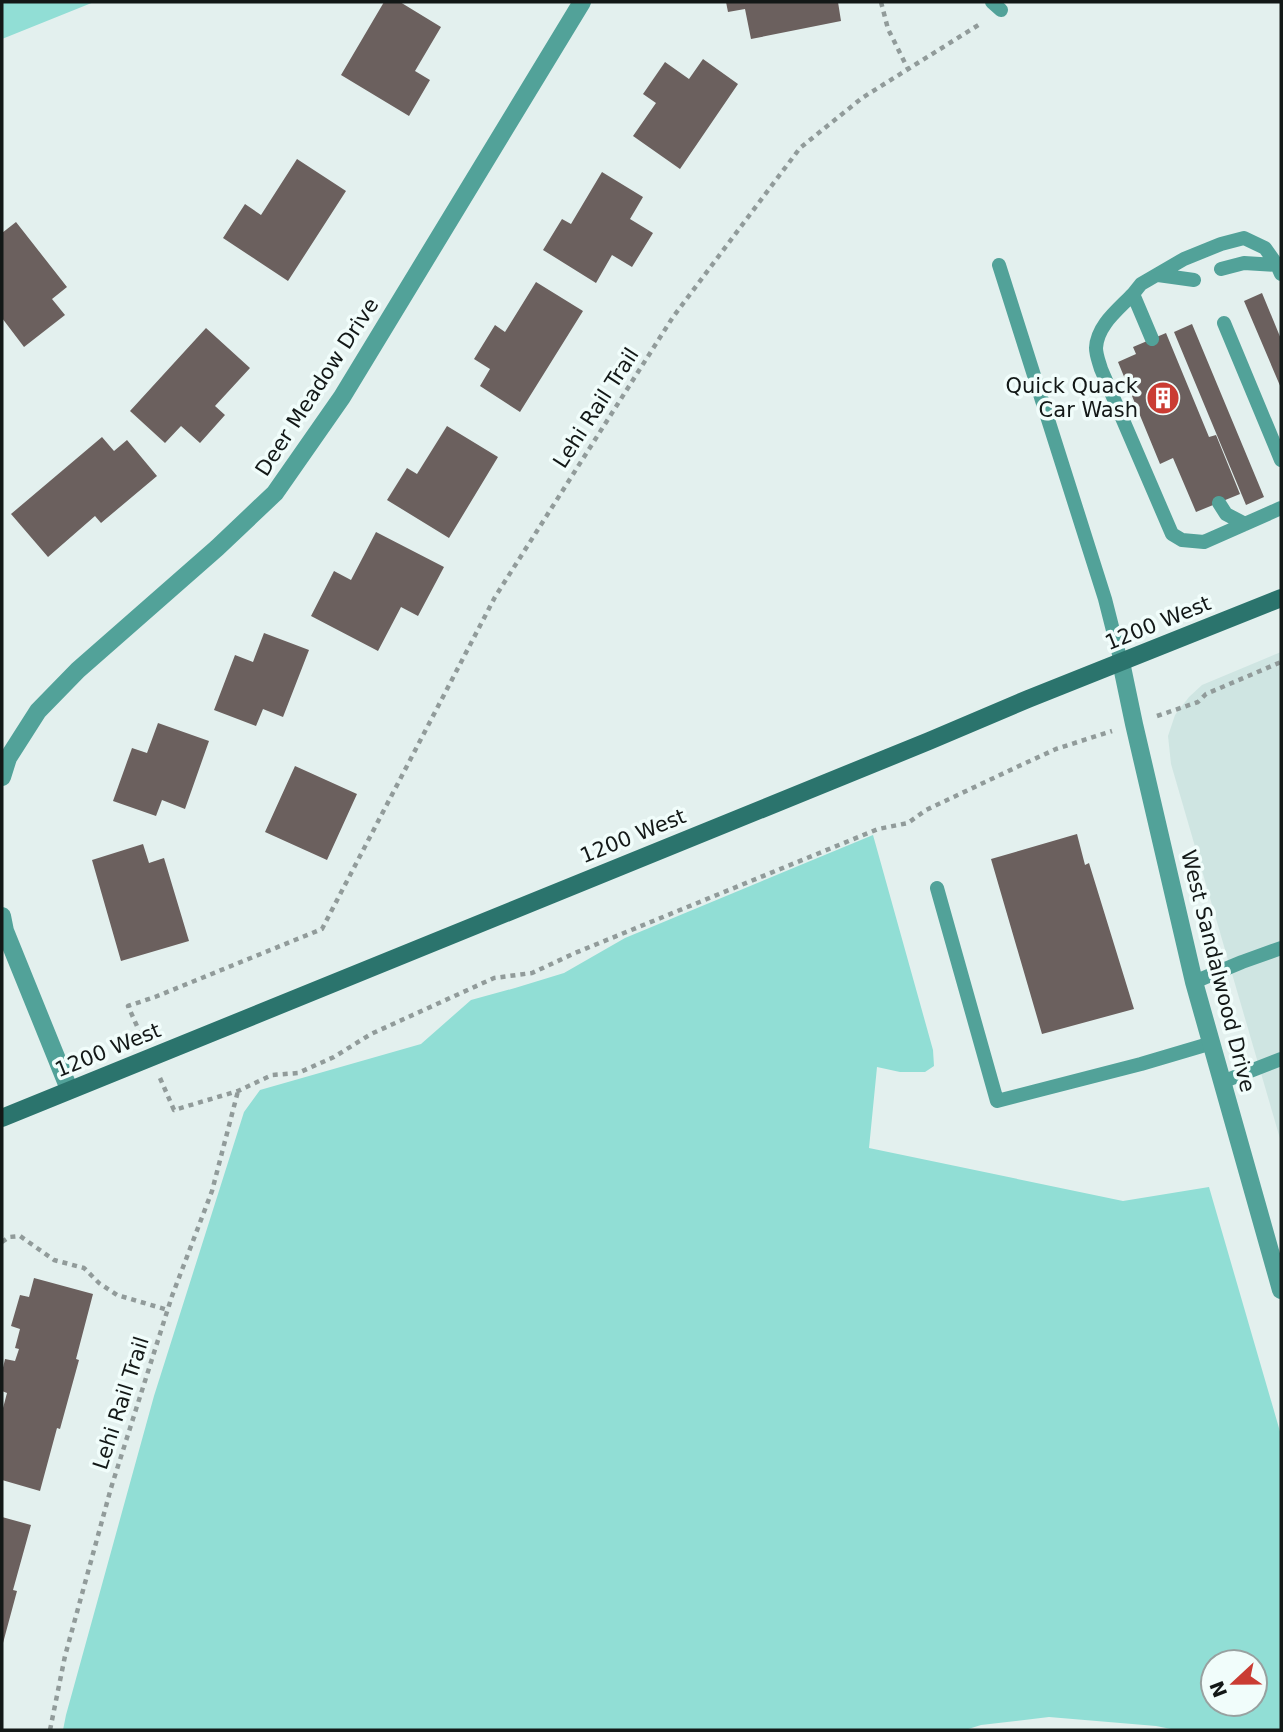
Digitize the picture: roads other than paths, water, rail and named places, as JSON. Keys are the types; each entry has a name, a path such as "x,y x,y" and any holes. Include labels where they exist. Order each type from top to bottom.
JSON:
{"main road":[{"name":"1200 West","path":"2,1118 1281,598"}],"street":[{"name":"Deer Meadow Drive","path":"2,777 8,758 38,711 78,670 217,548 275,493 342,397 582,2"},
{"name":"West Sandalwood Drive","path":"1121,662 1194,982 1281,1290"},
{"path":"2,916 5,931 69,1089"}],"lane":[{"path":"1279,270 1265,248 1244,239 1221,244 1184,259 1141,284 1107,320 1098,336 1096,350 1101,369 1172,534 1182,540 1204,542 1281,508"},
{"path":"1221,269 1244,263 1279,270"},
{"path":"999,265 1105,599 1121,662"},
{"path":"1158,275 1194,280"},
{"path":"1133,294 1152,339"},
{"path":"1224,323 1281,460"},
{"path":"1219,503 1226,514 1245,524"},
{"path":"937,888 997,1101 1212,1043"},
{"path":"1194,982 1281,948"},
{"path":"1222,1082 1281,1059"}],"place":[{"name":"Quick Quack Car Wash","path":"1163,398"}]}
